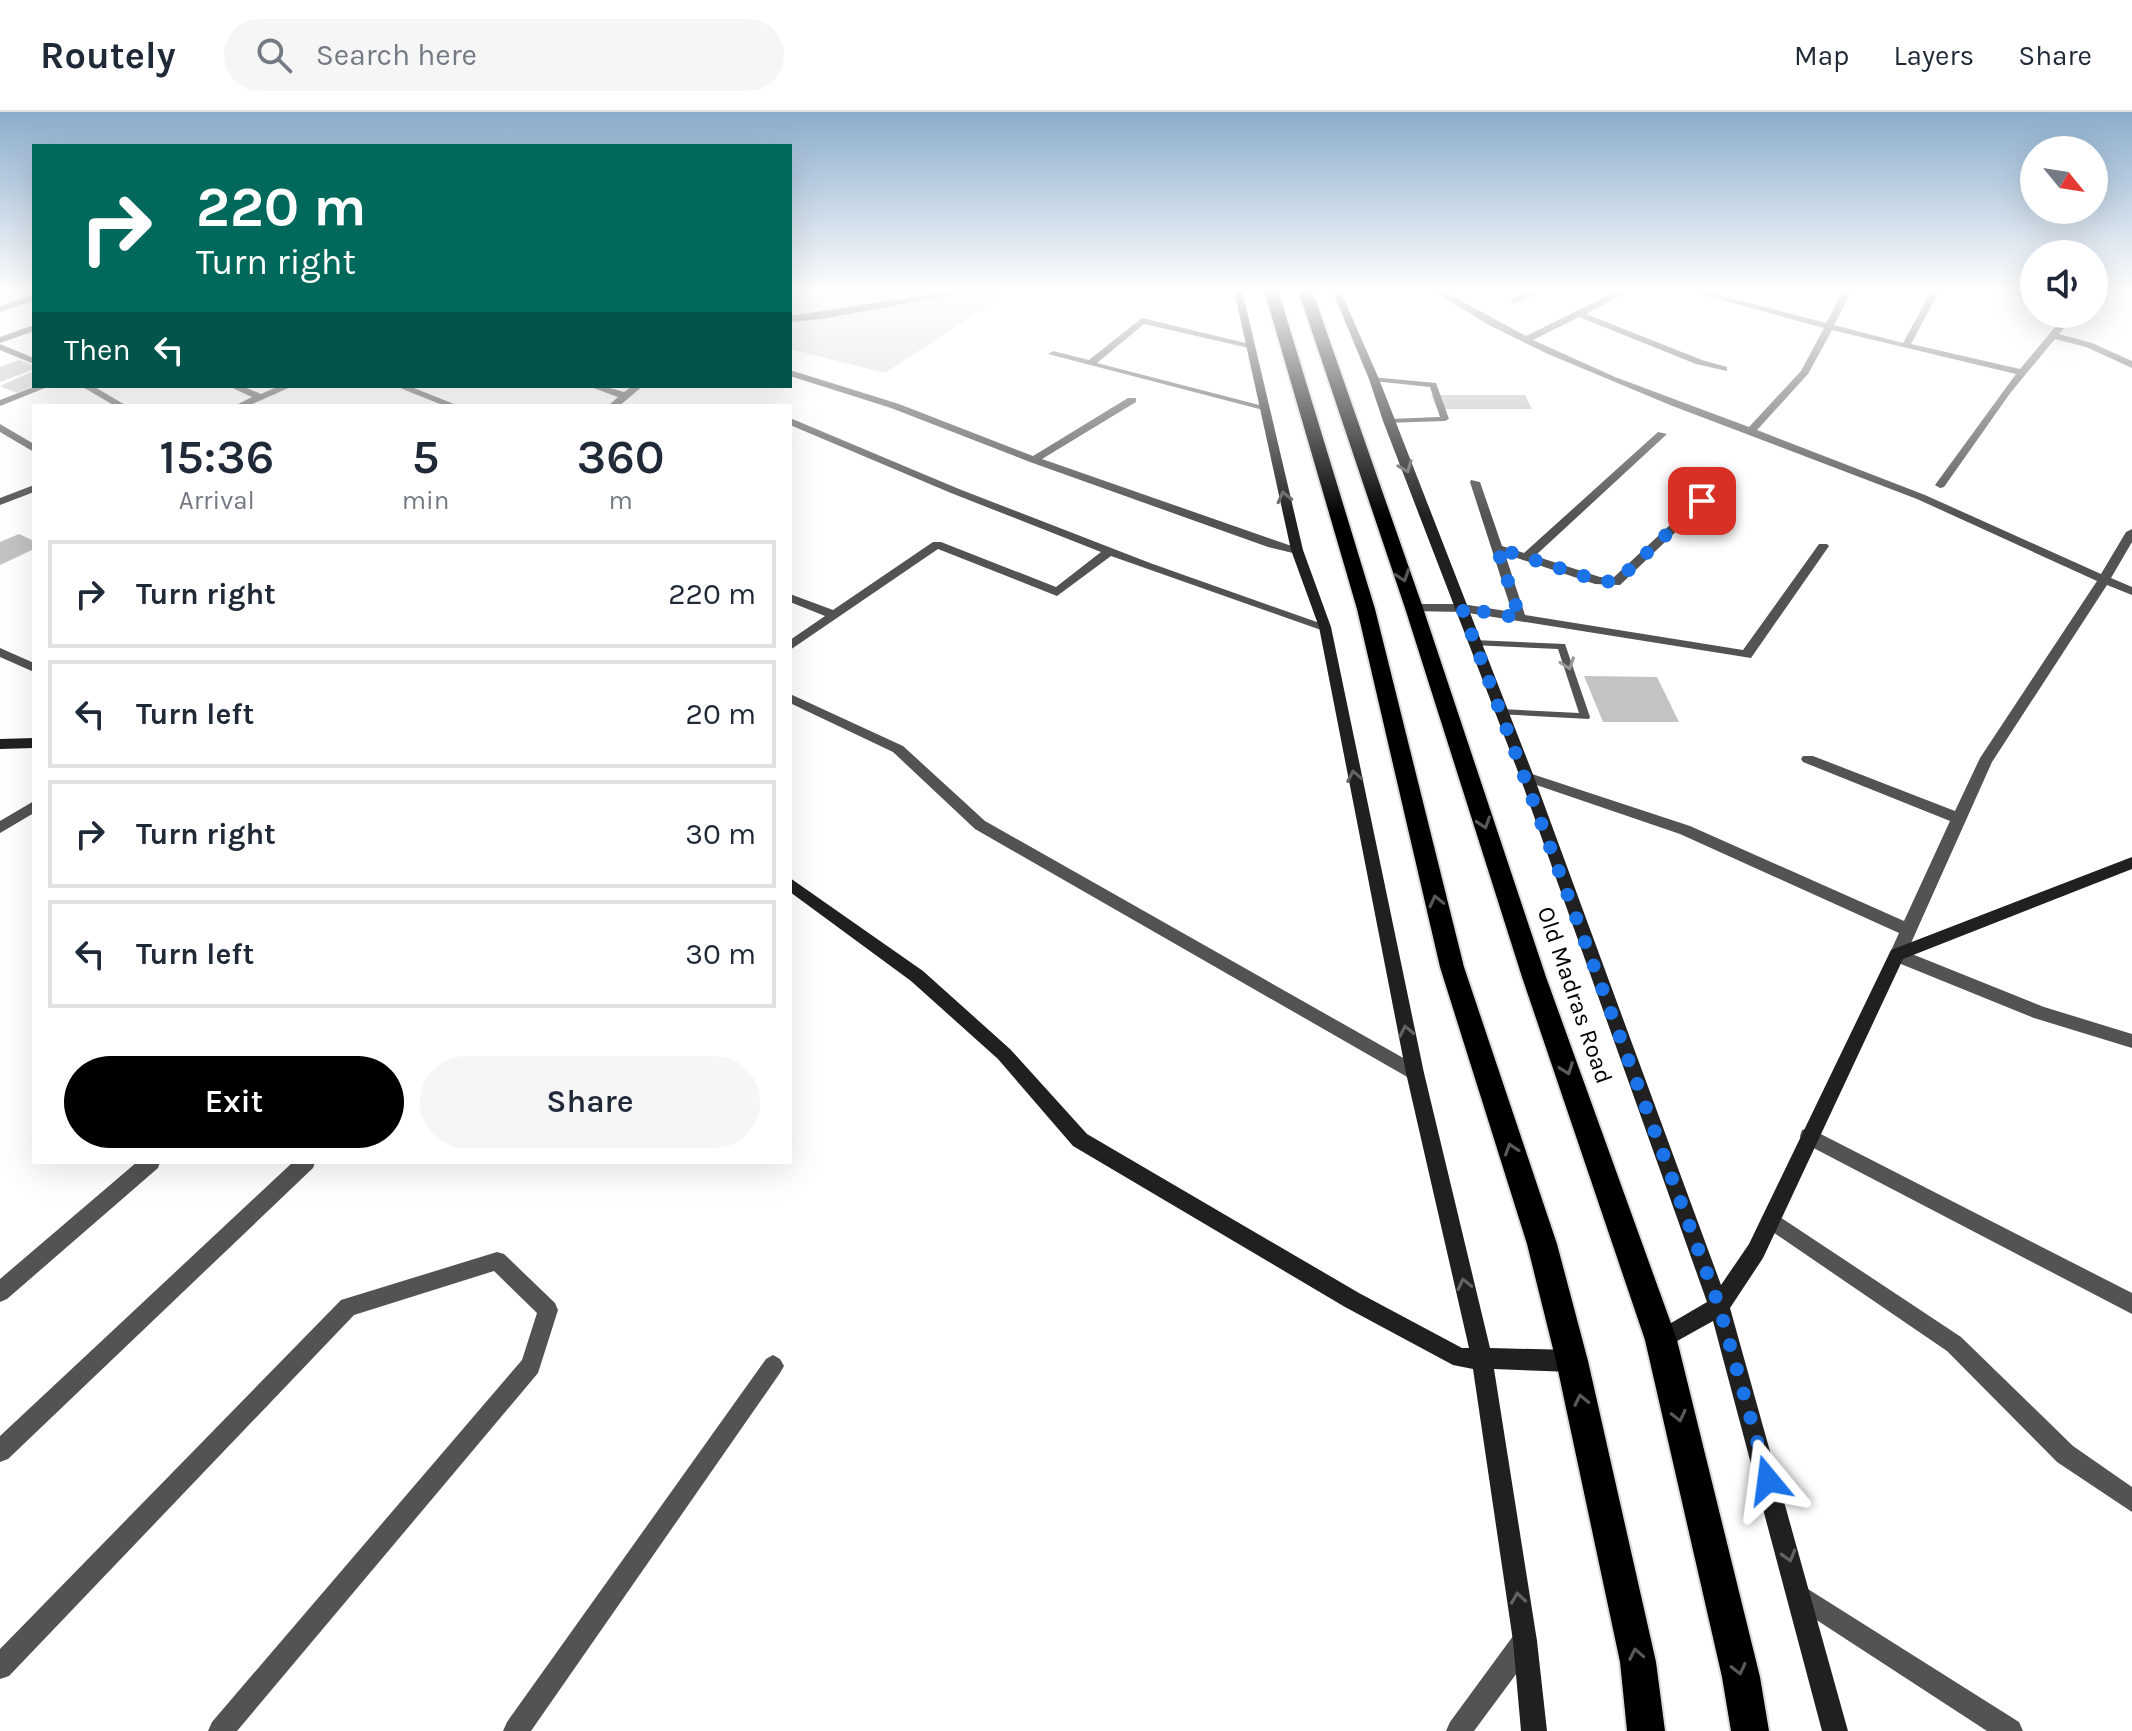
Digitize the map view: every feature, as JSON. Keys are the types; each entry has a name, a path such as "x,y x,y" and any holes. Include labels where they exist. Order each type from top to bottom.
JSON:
{"highway":[{"path":"1294,366 1366,609 1452,967 1542,1244 1572,1361 1638,1662 1646,1731"},
{"name":"Old Madras Road","path":"1331,366 1414,608 1534,977 1661,1340 1741,1677 1750,1731"}],"street":[{"path":"1096,366 1263,409"},
{"path":"1253,366 1297,550 1325,627 1415,1073 1482,1360 1525,1641 1534,1731"},
{"path":"1368,366 1527,777 1719,1306 1835,1731"},
{"path":"1583,366 1626,385 1921,497 2132,591"},
{"path":"1712,366 1724,369"},
{"path":"1750,432 1808,366"},
{"path":"1994,366 2024,373"},
{"path":"1940,485 2008,390 2030,366"},
{"path":"792,374 895,406 1034,460 1272,545 1297,550"},
{"path":"0,403 40,388"},
{"path":"90,388 118,404"},
{"path":"238,388 260,397"},
{"path":"244,404 283,388"},
{"path":"405,388 449,404"},
{"path":"599,388 625,396"},
{"path":"615,404 635,388"},
{"path":"1034,460 1132,400"},
{"path":"792,422 955,491 1146,566 1325,627"},
{"path":"0,427 32,448"},
{"path":"1527,557 1662,434"},
{"path":"1475,482 1520,618"},
{"path":"0,502 32,489"},
{"path":"1497,548 1599,581 1616,582 1702,501"},
{"path":"1661,1340 1719,1306 1756,1251 1897,955 1906,929 1985,761 2132,532"},
{"path":"792,645 937,544 1057,592 1110,551"},
{"path":"1414,608 1462,608 1746,655 1823,546"},
{"path":"792,599 834,615"},
{"path":"0,652 32,667"},
{"path":"792,699 898,749 980,825 1415,1073"},
{"path":"0,744 32,743"},
{"path":"1808,759 1958,818"},
{"path":"1527,777 1685,830 1906,929"},
{"path":"0,828 32,807"},
{"path":"1897,955 2132,863"},
{"path":"792,885 917,976 1004,1054 1080,1140 1352,1300 1460,1358 1572,1361"},
{"path":"1897,955 2040,1013 2132,1041"},
{"path":"1809,1136 2132,1304"},
{"path":"0,1292 149,1164"},
{"path":"0,1451 304,1164"},
{"path":"1771,1220 1954,1344 2065,1454 2132,1501"},
{"path":"0,1667 348,1307 497,1261 548,1310 531,1366 221,1731"},
{"path":"516,1731 773,1366"},
{"path":"1800,1596 2010,1731"},
{"path":"1459,1731 1525,1641"}],"lane":[{"path":"1374,379 1433,385 1445,419 1388,421"},
{"path":"1474,643 1562,646 1585,717 1501,712"}],"shaded area":[{"path":"856,366 896,366 885,373"}],"building":[{"path":"32,366 32,370 0,382 0,367"},
{"path":"32,372 32,387 17,393 0,386"},
{"path":"1431,395 1525,395 1532,409 1437,409"},
{"path":"19,534 32,540 32,550 0,565 0,542"},
{"path":"1584,676 1657,677 1679,722 1603,722"}],"route":[{"path":"1702,501 1616,582 1599,581 1497,548 1520,618 1462,608 1527,777 1719,1306 1768,1480"}]}
